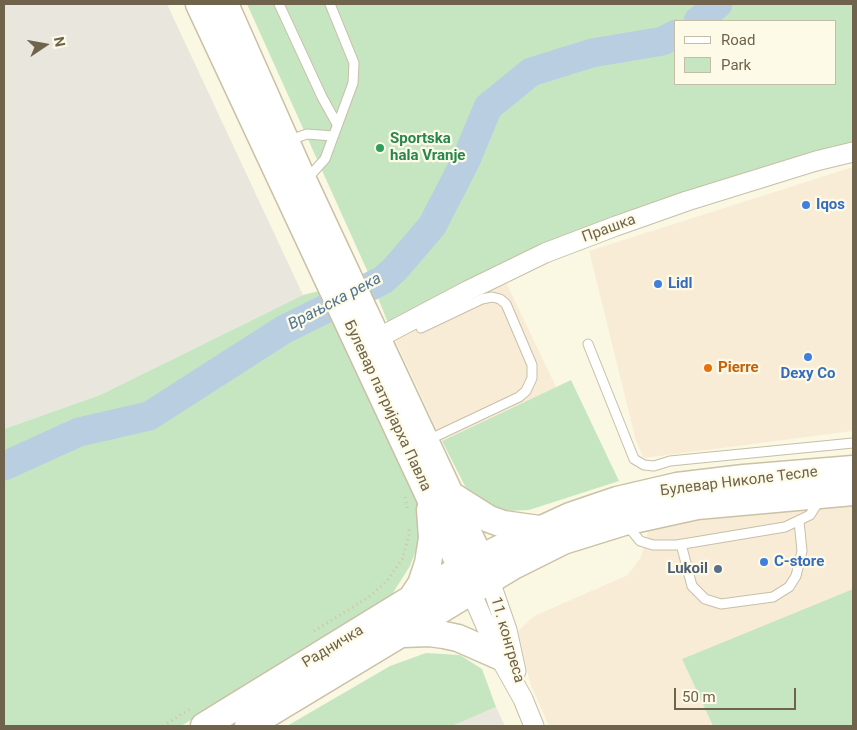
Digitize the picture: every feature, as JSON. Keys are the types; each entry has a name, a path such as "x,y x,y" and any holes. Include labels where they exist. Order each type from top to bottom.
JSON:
{"main road":[{"name":"Булевар патријарха Павла","path":"199,4 331,263 426,441 440,495"},
{"name":"Булевар патријарха Павла","path":"225,4 304,182 331,263"},
{"name":"Булевар патријарха Павла","path":"368,333 476,575"},
{"name":"Булевар Николе Тесле","path":"822,484 853,469"},
{"name":"Булевар Николе Тесле","path":"476,575 563,541 620,511 678,486 744,478 822,484 853,492"},
{"path":"411,600 421,584 428,563 440,495 503,524 539,529"},
{"name":"Булевар Николе Тесле","path":"476,575 539,529 570,516 620,511"},
{"name":"Радничка","path":"200,716 411,600 476,575"},
{"name":"Радничка","path":"248,726 403,634 476,575"},
{"path":"403,634 429,633 458,638 499,656"}],"street":[{"name":"Прашка","path":"368,333 471,297 545,253 616,226 816,161 853,152"},
{"name":"11. конгреса","path":"476,575 499,656 523,699"},
{"name":"11. конгреса","path":"476,575 506,630 531,723"}],"lane":[{"path":"279,4 322,97 337,124"},
{"path":"304,182 325,159 353,83 354,63 330,4"},
{"path":"286,141 307,134 333,136"},
{"path":"421,328 471,297 500,299 506,304 532,365 532,378 526,391 519,398 426,441"},
{"path":"588,344 634,459 644,465 654,466 670,461 853,443"},
{"path":"620,511 640,541 653,545 667,546 711,542 785,527 799,521 810,515 822,484"},
{"path":"681,544 692,586 705,599 721,604 773,597 784,592 796,576 802,551 799,521"},
{"path":"719,594 721,604"}],"path":[{"path":"312,633 369,597 388,581 402,559 409,536 408,512 403,490"},
{"path":"163,726 200,716"}],"shaded area":[{"path":"4,4 167,4 303,295 100,395 4,429"},
{"path":"853,167 853,431 644,458 636,441 589,251"},
{"path":"504,278 556,387 442,441 392,333"},
{"path":"853,502 853,589 682,659 713,726 549,726 530,683 518,631 534,616 628,575 641,557 648,531 680,522 741,513"},
{"path":"496,707 505,726 452,726"}],"green space":[{"path":"247,4 853,4 853,143 504,278 392,333 366,268"},
{"path":"319,291 419,499 421,536 410,566 391,596 181,726 4,726 4,429 100,395 303,295"},
{"path":"571,380 619,481 529,510 506,511 486,503 466,488 442,441"},
{"path":"853,589 853,726 713,726 682,659"},
{"path":"426,653 460,655 482,669 496,707 452,726 287,726 390,666"}],"waterway":[{"name":"Врањска река","path":"699,20 718,4"},
{"name":"Врањска река","path":"4,466 79,432 149,416 283,330 383,280 432,226 466,160 488,107 531,72 592,53 663,41 674,35"}],"place":[{"name":"Sportska hala Vranje","path":"380,148"},
{"name":"Iqos","path":"806,205"},
{"name":"Lidl","path":"658,284"},
{"name":"Dexy Co","path":"808,357"},
{"name":"Pierre","path":"708,368"},
{"name":"C-store","path":"764,562"},
{"name":"Lukoil","path":"718,569"}]}
